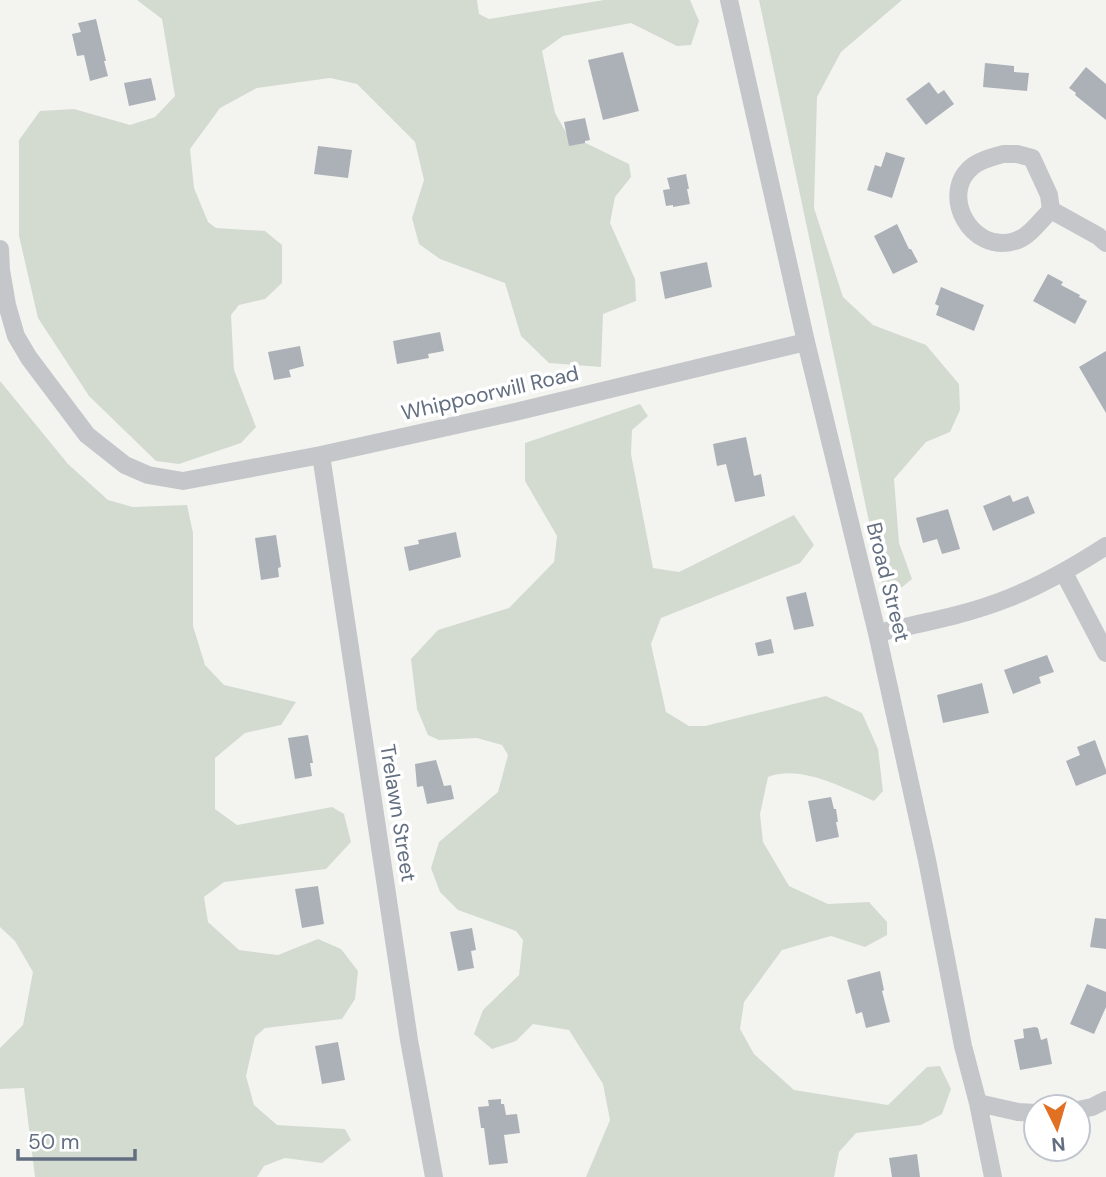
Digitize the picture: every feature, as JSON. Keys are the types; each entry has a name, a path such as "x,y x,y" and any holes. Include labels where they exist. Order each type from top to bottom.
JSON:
{"street":[{"name":"Broad Street","path":"729,0 806,342 877,634 993,1177"},
{"path":"1003,154 1032,158 1049,195 1051,209 1023,237 1014,242 986,240 974,234 965,220 960,206 962,179 973,166 985,159 1003,154"},
{"path":"1051,209 1106,243"},
{"name":"Whippoorwill Road","path":"0,249 7,305 16,336 29,358 87,435 125,465 148,475 183,481 321,455 515,412 806,342"},
{"name":"Trelawn Street","path":"321,455 410,1040 434,1177"},
{"path":"877,634 964,613 1009,598 1064,573 1106,546"},
{"path":"1064,573 1106,653"},
{"path":"978,1102 1022,1112"}],"shaded area":[{"path":"137,0 477,0 479,14 489,19 604,0 690,0 699,21 691,45 677,46 631,23 563,36 542,51 555,113 567,134 629,164 631,177 615,197 610,223 635,279 636,301 603,314 601,367 549,363 521,336 505,283 440,259 419,244 412,218 424,180 415,142 357,84 330,78 257,88 220,108 190,149 194,188 208,222 216,228 265,231 282,245 282,283 265,299 239,305 231,315 234,370 256,427 241,443 179,464 156,461 89,396 38,318 19,236 19,140 40,111 74,109 130,125 155,117 175,96 162,19"},
{"path":"759,0 902,0 841,52 817,97 814,208 843,297 873,325 926,345 959,384 960,410 950,432 926,442 894,479 899,543 912,579 895,593 883,588"},
{"path":"0,381 68,464 108,500 133,507 187,505 193,533 193,626 205,665 224,685 296,702 281,725 245,733 215,758 215,809 237,825 332,807 344,814 351,842 326,869 224,882 204,897 208,922 239,950 278,955 318,939 341,949 358,971 355,999 342,1019 265,1028 255,1037 246,1076 254,1105 277,1125 345,1129 351,1140 322,1163 285,1158 264,1166 257,1177 35,1177 24,1088 0,1089 0,1048 23,1025 33,972 15,941 0,927"},
{"path":"640,404 648,416 632,430 631,454 653,568 679,572 794,515 814,545 800,563 661,618 651,644 666,712 689,726 705,726 826,696 862,713 878,749 883,791 874,801 822,779 794,773 781,774 768,777 760,814 763,842 789,886 828,904 869,902 887,922 887,935 865,947 831,936 782,950 744,1002 740,1029 754,1054 794,1090 888,1105 927,1067 940,1066 951,1089 942,1114 921,1125 856,1133 839,1152 834,1177 586,1177 610,1120 603,1084 569,1030 533,1024 516,1041 492,1049 474,1034 483,1010 519,975 523,940 516,931 458,910 440,892 431,868 439,842 498,792 508,755 502,745 477,738 439,740 428,735 417,709 411,659 438,630 509,608 554,562 557,536 525,481 525,443"}],"building":[{"path":"96,19 108,76 90,81 84,55 77,56 72,34 81,32 78,23"},
{"path":"623,52 639,111 603,120 588,60"},
{"path":"985,63 1014,66 1014,72 1029,73 1027,91 983,87"},
{"path":"1086,67 1106,84 1106,120 1069,88"},
{"path":"151,78 156,100 129,106 124,83"},
{"path":"929,82 938,94 944,90 954,104 926,125 906,99"},
{"path":"585,118 590,140 569,146 564,122"},
{"path":"318,146 352,150 348,178 314,174"},
{"path":"886,152 905,158 892,198 867,190 875,165 881,167"},
{"path":"686,174 690,204 666,206 663,190 670,189 667,178"},
{"path":"897,224 918,262 893,274 874,236"},
{"path":"707,262 712,287 665,299 660,272"},
{"path":"1048,274 1087,301 1075,324 1033,301"},
{"path":"941,287 984,305 974,331 936,315 939,306 935,304"},
{"path":"440,332 444,351 428,354 429,358 397,364 393,341"},
{"path":"300,346 304,366 289,370 291,377 274,380 268,352"},
{"path":"1106,351 1106,413 1079,367"},
{"path":"746,437 754,476 761,474 765,496 735,502 726,464 717,466 713,444"},
{"path":"1010,495 1013,502 1028,496 1035,513 993,531 983,506"},
{"path":"948,509 960,549 942,554 937,539 923,543 916,518"},
{"path":"456,532 461,557 409,571 404,547 419,544 418,540"},
{"path":"276,535 281,567 278,568 279,577 261,580 255,538"},
{"path":"806,592 814,626 794,630 786,597"},
{"path":"771,639 774,653 758,656 755,643"},
{"path":"1047,655 1054,672 1039,677 1041,683 1013,694 1004,670"},
{"path":"982,683 989,713 943,723 937,695"},
{"path":"308,735 313,763 310,763 312,776 295,779 288,738"},
{"path":"1095,740 1106,774 1076,786 1066,761 1080,755 1077,747"},
{"path":"436,760 444,786 451,785 454,799 427,804 423,786 417,787 415,764"},
{"path":"831,797 836,809 839,837 816,842 808,801"},
{"path":"318,886 324,924 302,928 295,889"},
{"path":"1095,918 1106,919 1106,949 1090,947"},
{"path":"472,928 476,950 471,951 474,968 458,971 450,932"},
{"path":"880,971 890,1022 866,1028 862,1012 856,1014 847,980"},
{"path":"1087,984 1106,992 1106,1007 1094,1034 1070,1024"},
{"path":"1038,1028 1041,1040 1047,1038 1052,1064 1020,1070 1014,1040 1024,1038 1023,1029"},
{"path":"338,1042 345,1080 322,1084 315,1046"},
{"path":"501,1099 506,1115 517,1114 520,1133 504,1135 508,1163 489,1165 478,1107 489,1106 488,1100"},
{"path":"917,1154 920,1177 892,1177 889,1158"}]}
